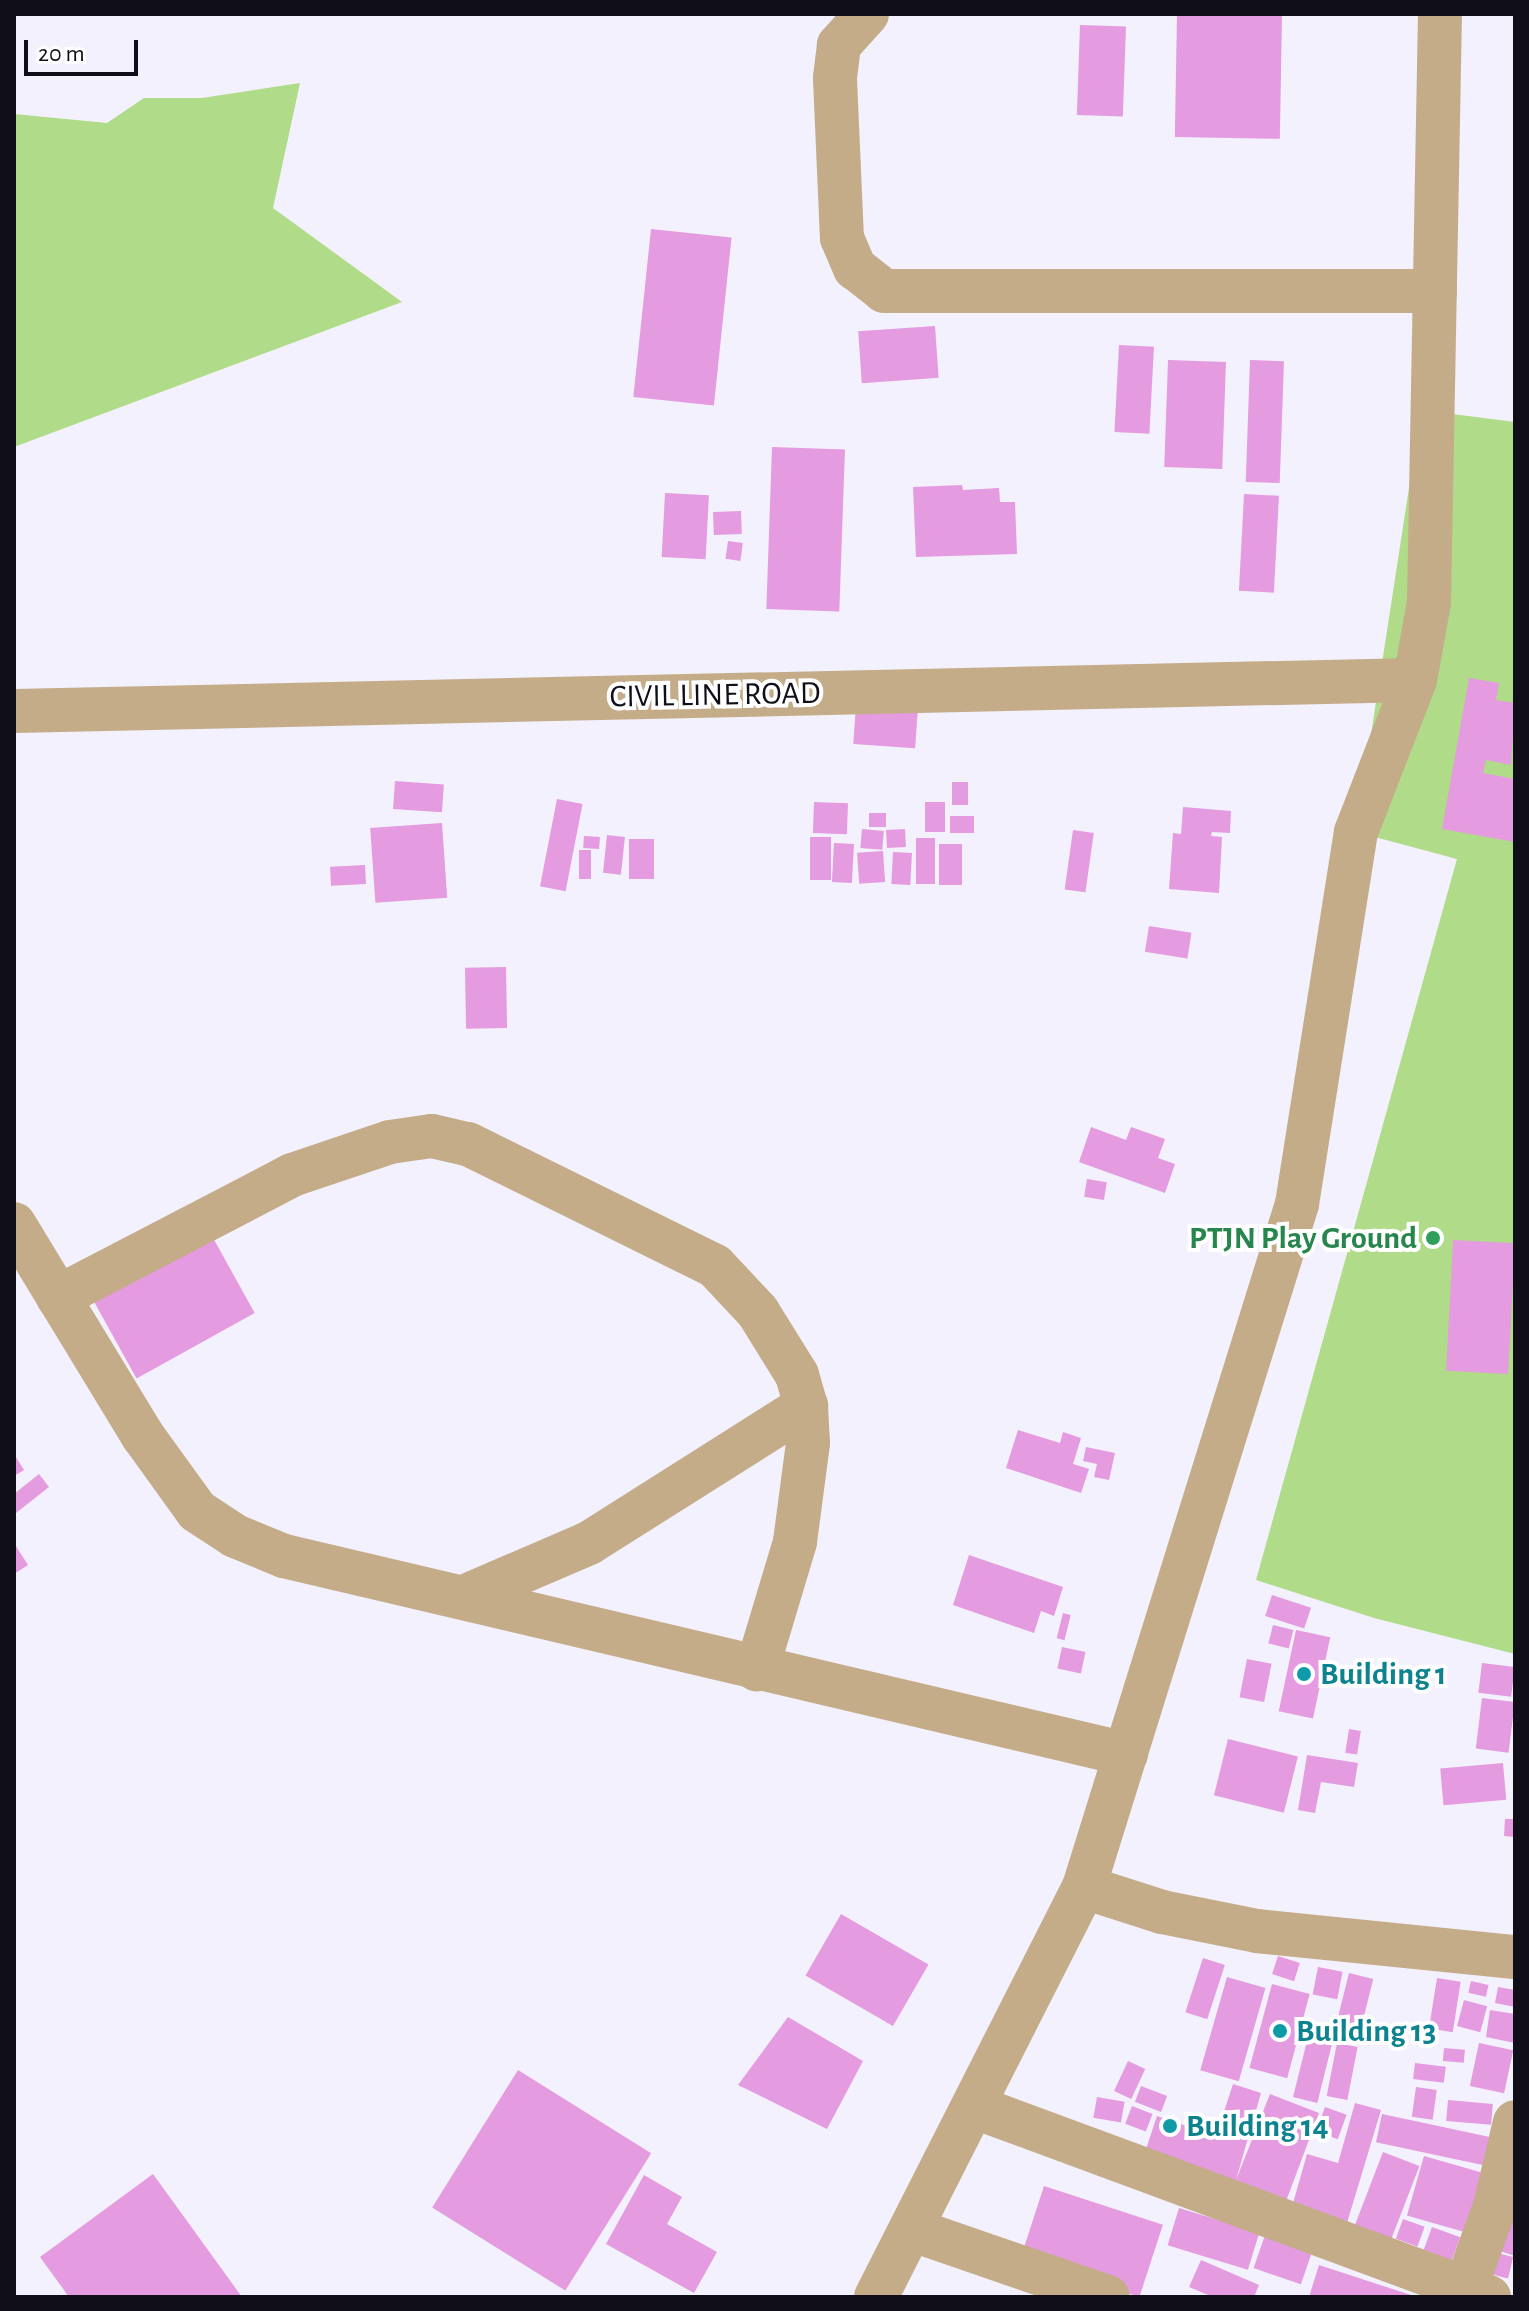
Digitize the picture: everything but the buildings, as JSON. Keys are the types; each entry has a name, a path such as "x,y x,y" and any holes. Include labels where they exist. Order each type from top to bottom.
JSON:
{"street":[{"path":"867,14 839,45 836,68 842,238 855,268 884,291 1435,291"},
{"path":"876,2297 913,2230 1084,1887 1297,1204 1356,832 1415,680 1429,602 1440,14"},
{"name":"CIVIL LINE ROAD","path":"14,711 1415,680"},
{"path":"58,1297 292,1175 390,1142 432,1136 468,1144 715,1266 758,1312 797,1375 806,1406 808,1443 795,1542 757,1669"},
{"path":"14,1224 143,1436 197,1511 235,1536 284,1556 466,1596 757,1669 1126,1754"},
{"path":"466,1596 589,1543 806,1406"},
{"path":"1084,1887 1162,1912 1257,1931 1515,1957"},
{"path":"975,2107 1477,2293 1513,2146"},
{"path":"913,2230 1108,2297"}],"green space":[{"path":"300,83 273,208 402,302 14,447 14,114 107,123 144,98 202,98"},
{"name":"PTJN Play Ground","path":"1421,410 1515,422 1515,1654 1374,1618 1256,1580 1457,859 1356,832"}],"place":[{"name":"PTJN Play Ground","path":"1433,1238"},
{"name":"Building 1","path":"1304,1674"},
{"name":"Building 13","path":"1280,2031"},
{"name":"Building 14","path":"1170,2126"}]}
